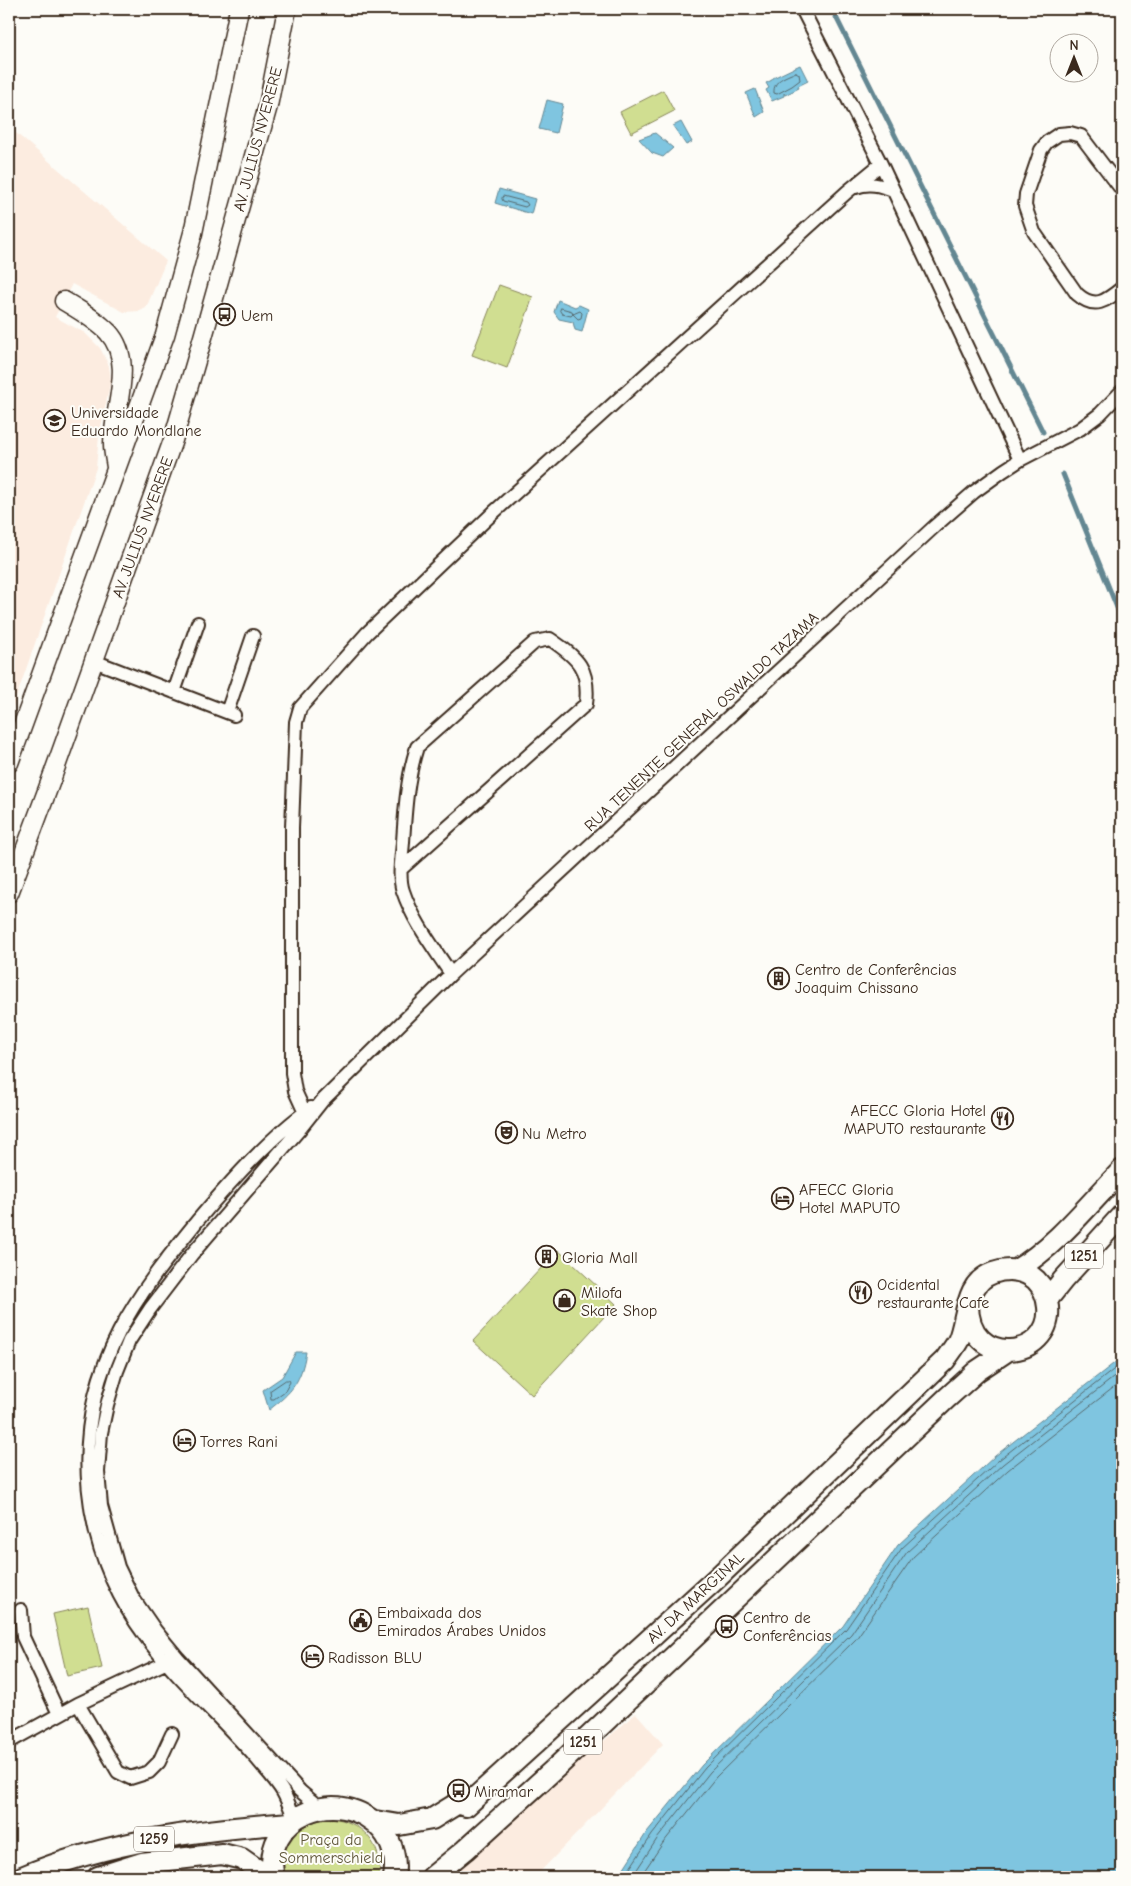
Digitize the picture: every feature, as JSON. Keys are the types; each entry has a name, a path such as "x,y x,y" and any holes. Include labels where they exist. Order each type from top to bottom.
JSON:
{"main road":[{"path":"9,763 165,335 193,233 239,9"},
{"name":"AV. JULIUS NYERERE","path":"9,893 173,440 268,106 287,9"},
{"path":"64,301 88,315 109,333 119,351 122,368 113,444 116,470"},
{"name":"AV. DA MARGINAL","path":"374,1821 399,1824 432,1819 458,1803 466,1806 718,1577 945,1360 958,1341 971,1293 982,1278 1003,1270 1016,1270 1030,1262 1122,1170"},
{"name":"1251","path":"1047,1300 1122,1215"},
{"path":"1016,1270 1036,1280 1043,1289 1047,1300"},
{"name":"AV. DA MARGINAL","path":"432,1877 465,1850 560,1764 946,1398 977,1371 1007,1351 1019,1349 1030,1344 1040,1335 1046,1324 1049,1312 1047,1300"},
{"path":"968,1303 968,1316 972,1329 981,1340 993,1348 1007,1351"},
{"name":"AV. DA MARGINAL","path":"293,1822 319,1808 334,1806 362,1813 374,1821 386,1835 393,1851 396,1869 394,1877"},
{"path":"274,1877 272,1867 274,1851 280,1836 293,1822"},
{"name":"1259","path":"22,1877 48,1866 126,1844 173,1835 293,1822"},
{"path":"98,1877 142,1862 222,1854 242,1859 268,1877"}],"street":[{"path":"802,9 881,164 1020,460"},
{"path":"1122,190 1081,136 1070,133 1060,134 1047,142 1041,150 1026,194 1025,206 1034,232 1077,294 1083,299 1101,302 1122,288"},
{"path":"305,1112 295,1091 292,1074 292,828 296,722 300,708 367,633 493,513 847,192 881,164"},
{"path":"847,192 858,186 870,184 882,185 893,190"},
{"name":"RUA TENENTE GENERAL OSWALDO TAZAMA","path":"319,1808 300,1791 178,1658 155,1630 133,1598 115,1558 101,1506 98,1472 101,1433 107,1405 117,1371 129,1341 150,1309 192,1254 322,1101 451,974 974,492 1020,460 1080,429 1100,414 1122,391"},
{"path":"174,692 198,623"},
{"path":"94,661 230,714 253,636"},
{"path":"401,868 586,704 588,687 581,667 569,652 550,639 535,642 417,747 412,762 407,792 401,868 403,890 418,924 451,974"},
{"name":"RUA TENENTE GENERAL OSWALDO TAZAMA","path":"293,1822 287,1801 278,1785 251,1752 146,1638 122,1602 106,1569 95,1534 90,1508 87,1471 89,1430 94,1402 104,1367 118,1333 159,1267 207,1209 248,1165 292,1123 322,1101"},
{"path":"21,1610 23,1637 59,1714"},
{"path":"9,1742 78,1704 167,1662"},
{"path":"78,1704 118,1772 130,1778 149,1772 159,1762 172,1734"}],"shaded area":[{"name":"Universidade Eduardo Mondlane","path":"9,127 166,261 146,308 140,311 124,312 72,284 55,317 85,333 100,348 109,366 111,380 99,436 96,468 9,718"},
{"path":"636,1713 663,1744 535,1877 446,1877 506,1822"}],"green space":[{"path":"663,90 674,111 631,133 620,112"},
{"path":"499,285 533,297 507,368 472,355"},
{"path":"558,1250 616,1304 532,1395 473,1341"},
{"path":"88,1606 102,1668 67,1676 53,1614"},
{"name":"Praça da Sommerschield","path":"330,1818 351,1824 368,1836 378,1855 380,1865 379,1877 282,1877 284,1849 293,1835 314,1822"}],"water":[{"path":"800,65 808,81 798,86 799,88 785,95 784,93 784,96 772,101 766,90 769,88 766,83"},
{"path":"755,89 764,112 756,117 746,93"},
{"path":"547,100 563,104 556,133 539,129"},
{"path":"681,122 692,142 686,145 673,126"},
{"path":"655,133 673,148 663,157 652,153 639,139"},
{"path":"499,189 535,199 531,214 495,203"},
{"path":"558,300 575,307 579,305 588,309 582,332 575,330 573,322 559,319 554,312"},
{"path":"296,1352 306,1352 298,1379 284,1398 269,1410 263,1390 282,1377"},
{"path":"1122,1357 1122,1877 618,1877 647,1832 702,1765 843,1626 898,1545 995,1456"}],"waterway":[{"path":"832,9 1043,432"},
{"path":"1063,474 1122,620"}],"place":[{"name":"Uem","path":"225,315"},
{"name":"Universidade Eduardo Mondlane","path":"55,421"},
{"name":"Centro de Conferências Joaquim Chissano","path":"779,978"},
{"name":"AFECC Gloria Hotel MAPUTO restaurante","path":"1002,1119"},
{"name":"Nu Metro","path":"506,1133"},
{"name":"AFECC Gloria Hotel MAPUTO","path":"783,1198"},
{"name":"Gloria Mall","path":"546,1257"},
{"name":"Ocidental restaurante Cafe","path":"861,1293"},
{"name":"Milofa Skate Shop","path":"565,1301"},
{"name":"Torres Rani","path":"184,1441"},
{"name":"Embaixada dos Emirados Árabes Unidos","path":"361,1621"},
{"name":"Centro de Conferências","path":"727,1626"},
{"name":"Radisson BLU","path":"312,1657"},
{"name":"Miramar","path":"458,1791"}]}
